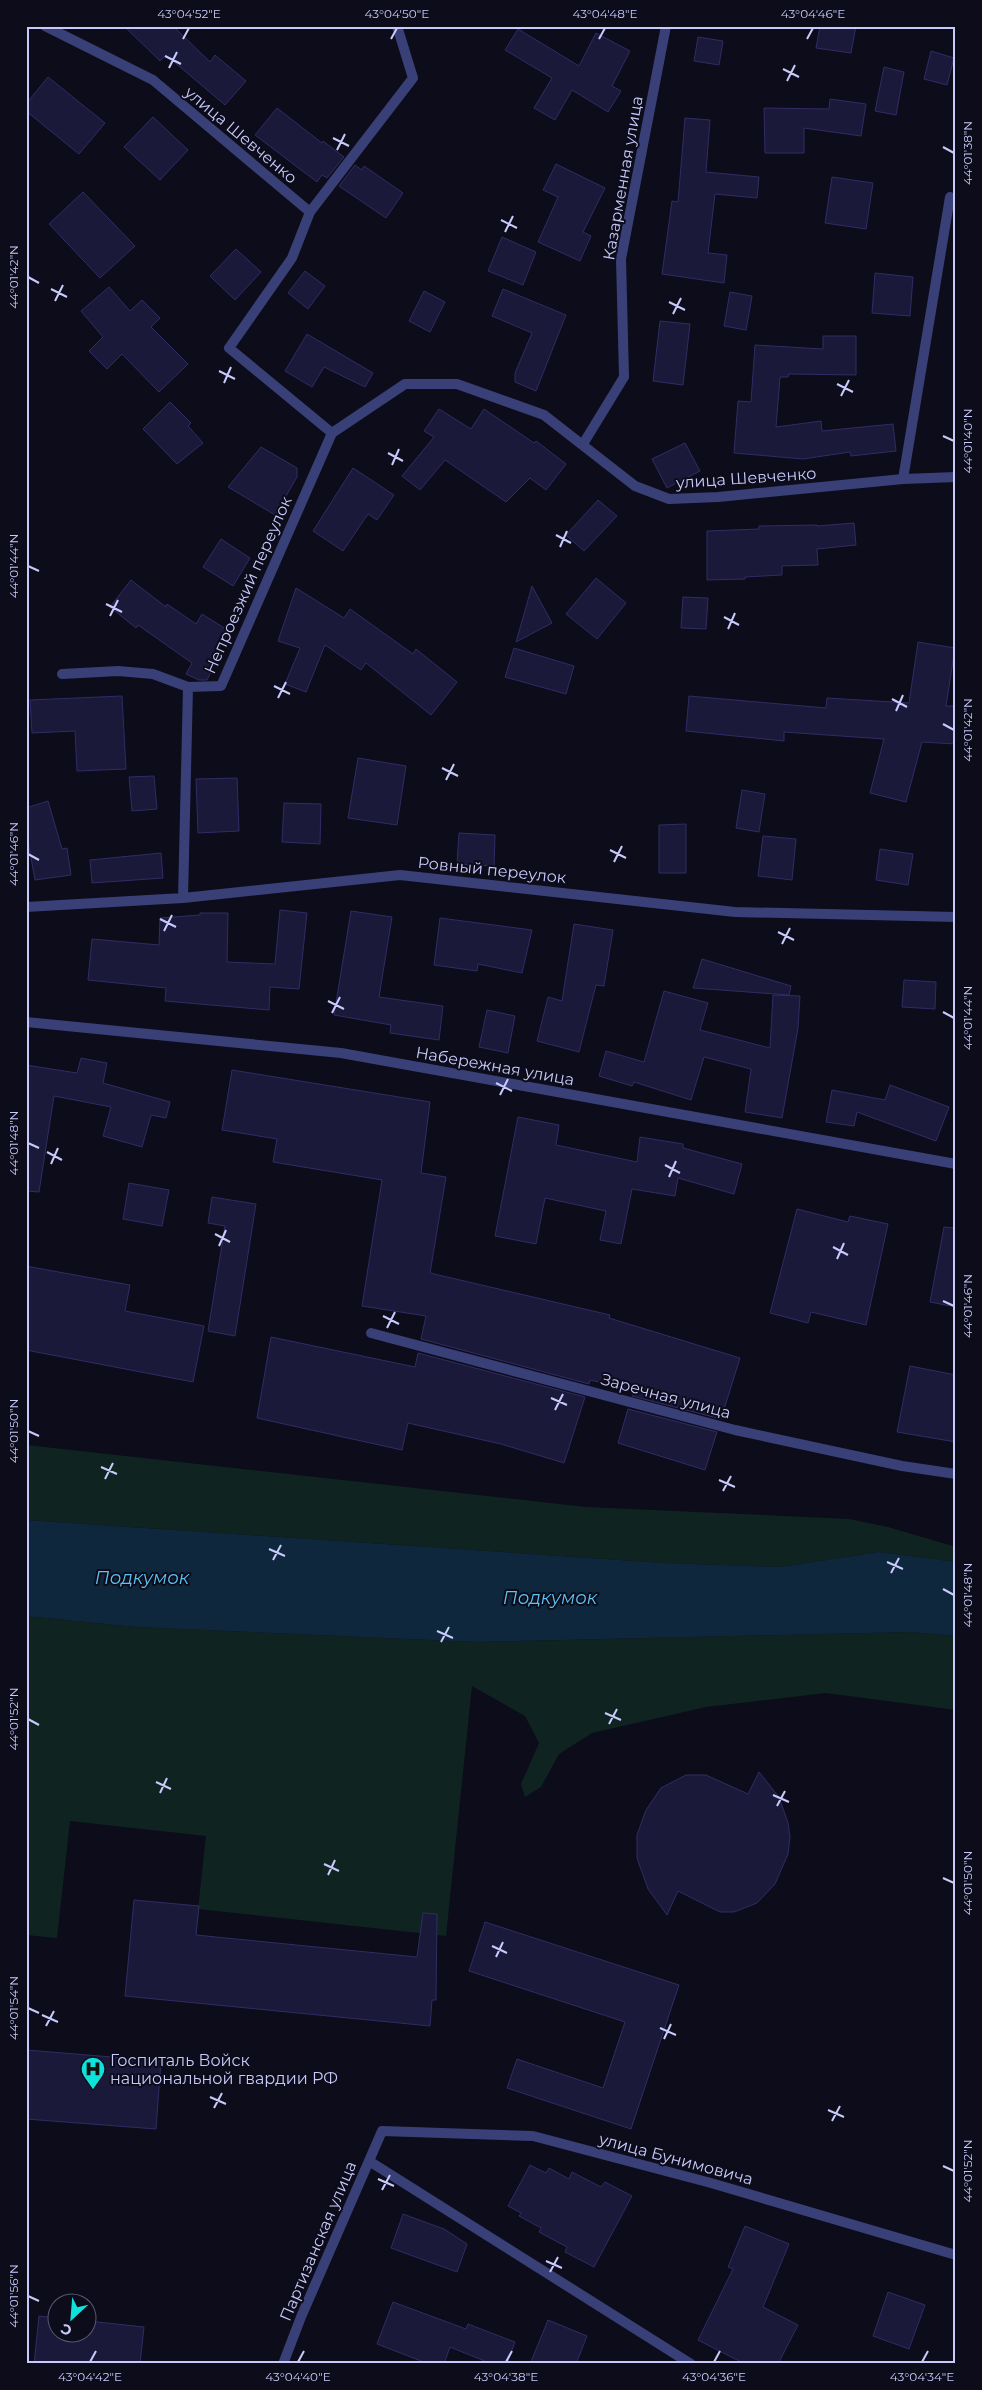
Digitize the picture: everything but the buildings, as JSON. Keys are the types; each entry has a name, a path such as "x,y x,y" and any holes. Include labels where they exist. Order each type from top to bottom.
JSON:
{"street":[{"name":"улица Шевченко","path":"46,26 152,80 310,212"},
{"path":"332,433 229,348 292,258 310,212 413,78 397,26"},
{"name":"Казарменная улица","path":"583,444 624,377 621,259 666,26"},
{"path":"903,479 950,197"},
{"name":"улица Шевченко","path":"332,433 405,384 457,384 544,415 635,486 669,499 718,497 903,479 956,477"},
{"name":"Непроезжий переулок","path":"62,674 118,671 154,674 188,686 221,686 332,433"},
{"path":"183,898 188,686"},
{"name":"Ровный переулок","path":"26,907 183,898 400,875 734,912 956,917"},
{"name":"Набережная улица","path":"26,1022 341,1054 956,1164"},
{"name":"Заречная улица","path":"371,1333 735,1430 902,1466 956,1474"},
{"name":"Партизанская улица","path":"283,2364 301,2317 382,2131"},
{"name":"улица Бунимовича","path":"382,2131 533,2136 711,2183 956,2255"},
{"path":"369,2161 691,2364"}],"green space":[{"path":"26,1445 586,1507 849,1519 888,1527 956,1547 956,1562 879,1552 781,1567 664,1563 26,1520"},
{"path":"26,1616 136,1627 476,1642 910,1632 956,1636 956,1710 826,1693 706,1707 592,1733 559,1754 541,1787 525,1797 521,1784 539,1743 525,1716 472,1686 446,1936 198,1909 206,1836 70,1821 57,1938 26,1935"}],"water":[{"name":"Подкумок","path":"26,1520 664,1563 781,1567 879,1552 956,1562 956,1636 910,1632 476,1642 136,1627 26,1616"}],"place":[{"name":"Госпиталь Войск национальной гвардии РФ","path":"93,2090"}]}
